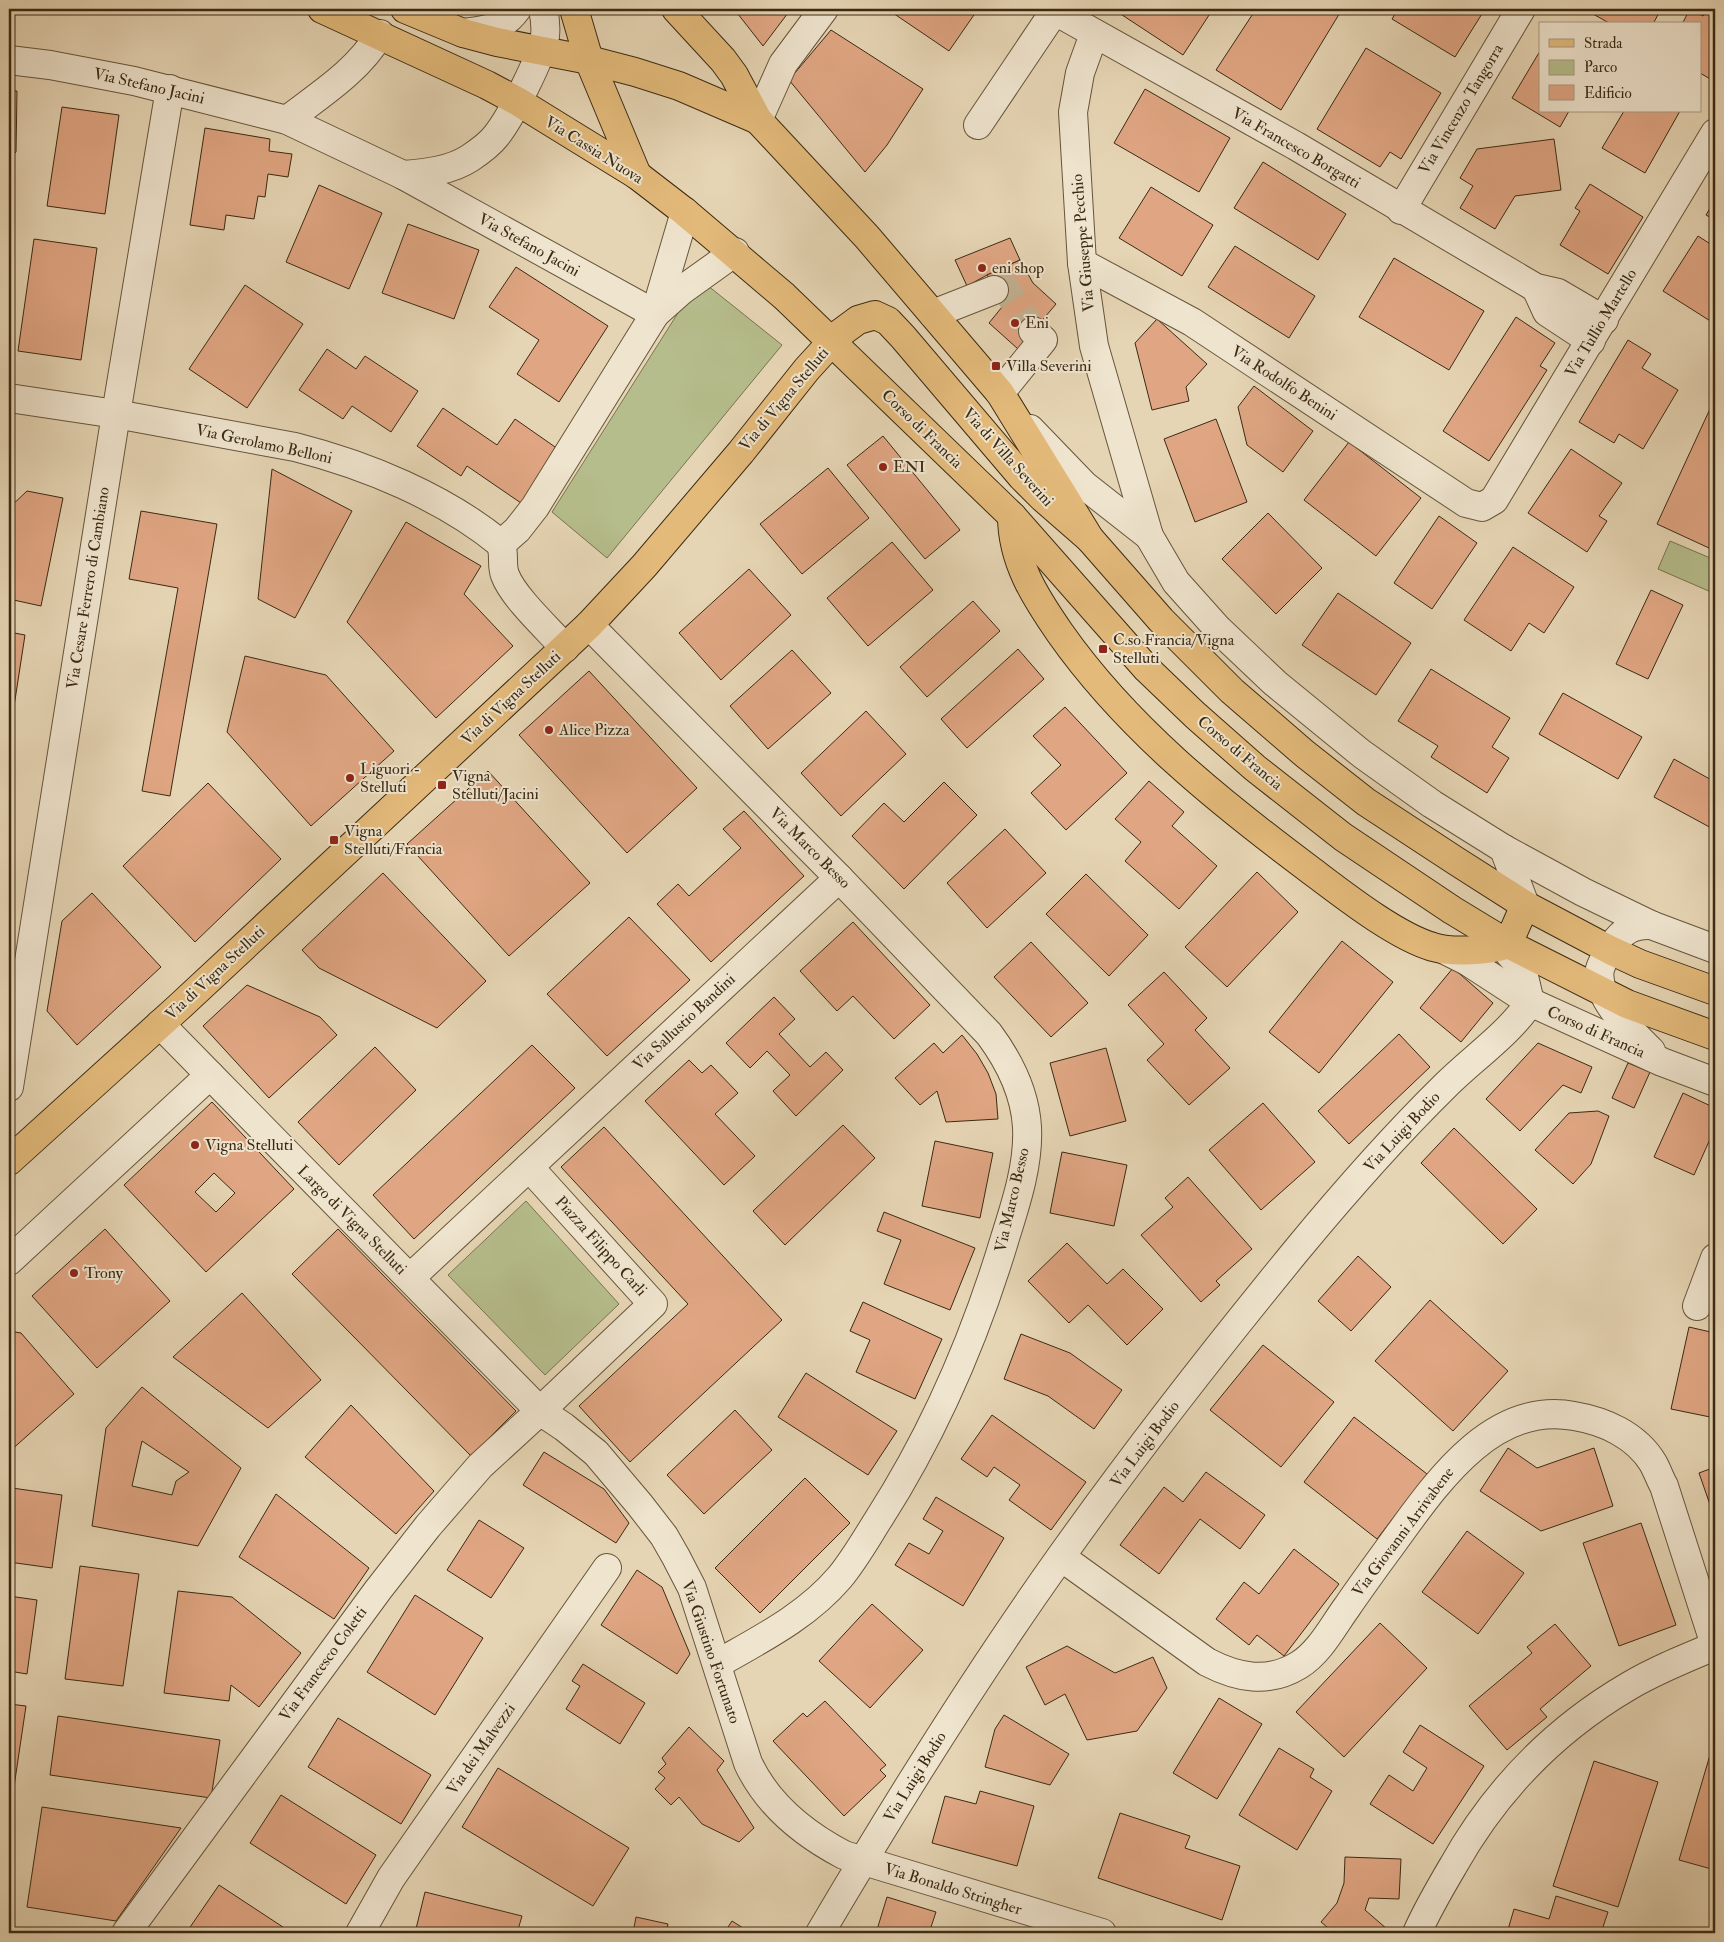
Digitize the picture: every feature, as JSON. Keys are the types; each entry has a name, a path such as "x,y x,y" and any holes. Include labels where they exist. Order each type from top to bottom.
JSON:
{"main road":[{"name":"Via Cassia Nuova","path":"322,9 380,34 487,85 517,101 637,175 734,252 832,342"},
{"path":"405,9 463,33 497,42 589,60 680,86 758,120"},
{"path":"574,9 589,60 637,175"},
{"path":"676,9 723,60 734,75 758,120"},
{"name":"Via di Villa Severini","path":"758,120 867,237 1003,397 1090,539"},
{"name":"Via di Villa Severini","path":"832,342 846,327 866,317 875,315 888,321 1022,477 1090,539"},
{"name":"Corso di Francia","path":"832,342 1012,516 1147,669 1254,768 1372,857 1452,910 1508,944 1602,992 1644,1010 1715,1036"},
{"name":"Via di Vigna Stelluti","path":"160,1024 589,625 687,516 807,369 832,342"},
{"name":"Corso di Francia","path":"1012,516 1013,539 1017,555 1035,596 1087,670 1125,712 1209,790 1323,880 1405,935 1432,947 1445,950 1500,947 1508,944"},
{"path":"1090,539 1189,650 1232,691 1283,736 1366,802 1525,905 1640,964 1715,991"},
{"path":"1508,944 1525,905"},
{"path":"10,1155 160,1024"}],"street":[{"path":"463,33 491,30 498,27 511,17 517,9"},
{"path":"403,175 444,169 468,160 497,135 517,101 540,50 545,35 544,9"},
{"path":"758,120 784,64 824,9"},
{"name":"Via Vincenzo Tangorra","path":"1402,210 1521,9"},
{"path":"978,125 1056,10"},
{"name":"Via Francesco Borgatti","path":"1056,10 1094,34 1301,136 1402,210 1536,288 1547,312 1597,330"},
{"path":"287,120 350,71 370,50 380,34"},
{"name":"Via Giuseppe Pecchio","path":"1094,34 1080,73 1073,112 1082,263 1094,346 1150,536"},
{"name":"Via Stefano Jacini","path":"9,60 50,65 170,89 287,120 403,175 655,314"},
{"name":"Via Cesare Ferrero di Cambiano","path":"9,1087 116,414 170,89"},
{"name":"Via Tullio Martello","path":"1482,507 1494,500 1715,133"},
{"path":"565,648 511,586 504,571 505,558 501,544 517,530 535,507 655,314 685,212"},
{"path":"655,314 689,285 734,252"},
{"name":"Via Rodolfo Benini","path":"1082,263 1192,322 1466,503 1482,507"},
{"path":"933,314 994,290"},
{"path":"1003,397 1043,340 1033,331"},
{"name":"Via di Villa Severini","path":"1003,397 1047,448 1084,485 1150,536"},
{"name":"Via Gerolamo Belloni","path":"9,398 116,414 295,447 344,461 431,499 475,524 501,544"},
{"path":"1150,536 1180,588 1243,655 1377,765 1432,804 1504,849 1583,892 1651,925 1715,949"},
{"name":"Via Marco Besso","path":"589,625 978,1022 1005,1056 1019,1090 1027,1127 1022,1176 998,1263 969,1342 938,1413 913,1463 895,1494 840,1577 813,1604 787,1624 717,1664"},
{"path":"1504,849 1525,905"},
{"name":"Via Sallustio Bandini","path":"529,1167 839,878"},
{"path":"1602,992 1599,976 1600,969 1610,950 1624,931 1639,925 1651,925"},
{"name":"Corso di Francia","path":"1508,944 1508,952 1522,968 1530,1002"},
{"name":"Corso di Francia","path":"1445,950 1467,961 1530,1002 1662,1062 1715,1082"},
{"name":"Corso di Francia","path":"1602,992 1633,1034 1662,1062"},
{"name":"Via Luigi Bodio","path":"820,1933 862,1861 972,1686 1061,1556 1176,1404 1301,1245 1395,1139 1447,1084 1519,1017 1530,1002"},
{"name":"Largo di Vigna Stelluti","path":"160,1024 410,1278"},
{"path":"9,1261 210,1075"},
{"path":"529,1167 410,1278 540,1411"},
{"name":"Piazza Filippo Carli","path":"529,1167 653,1304 540,1411"},
{"path":"1697,1306 1715,1258"},
{"name":"Via Giustino Fortunato","path":"540,1411 596,1452 664,1536 692,1588 743,1749 762,1789 789,1818 810,1836 844,1855 862,1861"},
{"name":"Via Francesco Coletti","path":"126,1933 378,1590 428,1526 480,1466 540,1411"},
{"name":"Via Giovanni Arrivabene","path":"1061,1556 1207,1662 1221,1669 1252,1678 1269,1678 1301,1664 1323,1642 1430,1493 1463,1456 1501,1428 1535,1416 1552,1414 1570,1415 1604,1423 1620,1432 1635,1442 1652,1463 1664,1486 1715,1645"},
{"name":"Via dei Malvezzi","path":"360,1933 395,1872 607,1568"},
{"path":"1418,1933 1428,1909 1461,1851 1498,1799 1530,1761 1560,1734 1604,1701 1631,1685 1715,1645"},
{"name":"Via Bonaldo Stringher","path":"862,1861 1102,1933"}],"green space":[{"path":"707,285 782,345 607,558 552,512 683,305"},
{"path":"1670,541 1715,560 1715,582 1711,592 1658,569"},
{"path":"526,1201 619,1304 545,1375 448,1275"}],"building":[{"path":"734,9 791,9 763,46"},
{"path":"887,9 978,9 949,51"},
{"path":"1113,9 1213,9 1183,55"},
{"path":"1256,9 1338,9 1341,11 1281,110 1216,70"},
{"path":"1398,9 1485,9 1455,57 1392,19"},
{"path":"1584,9 1661,9 1654,22 1607,22"},
{"path":"1690,9 1703,16 1707,9 1715,9 1715,74 1712,80 1702,74 1702,22 1683,22"},
{"path":"831,30 923,89 887,145 865,172 789,80"},
{"path":"1366,48 1441,93 1401,159 1390,152 1380,167 1317,129"},
{"path":"1539,53 1539,112 1568,112 1560,127 1512,98"},
{"path":"1145,89 1230,138 1199,192 1114,143"},
{"path":"9,91 17,91 16,152 9,159"},
{"path":"62,107 119,115 105,214 47,206"},
{"path":"1623,112 1679,112 1645,173 1602,148"},
{"path":"205,128 270,139 269,151 292,154 288,177 268,174 265,197 258,196 254,219 226,215 224,230 190,225"},
{"path":"1554,139 1561,190 1515,196 1495,229 1460,208 1473,186 1460,178 1477,149"},
{"path":"1263,162 1346,214 1318,260 1234,208"},
{"path":"1590,184 1643,217 1608,274 1560,245 1580,211 1575,208"},
{"path":"319,185 382,213 349,289 286,262"},
{"path":"1151,187 1213,225 1182,276 1119,238"},
{"path":"1715,200 1715,220 1706,215"},
{"path":"408,224 479,250 454,319 382,293"},
{"path":"1698,236 1715,247 1715,324 1663,291"},
{"path":"1010,238 1020,260 967,286 955,260"},
{"path":"34,239 97,248 81,360 18,351"},
{"path":"1235,246 1315,296 1289,338 1208,287"},
{"path":"1394,258 1484,311 1449,370 1359,317"},
{"path":"1020,260 1033,283 1056,304 1018,349 989,323 1002,307 987,275"},
{"path":"516,267 608,326 559,402 517,374 539,340 489,307"},
{"path":"245,285 303,324 247,408 189,369"},
{"path":"1516,317 1555,343 1540,366 1547,370 1489,461 1443,431"},
{"path":"1157,319 1207,364 1186,387 1189,401 1152,410 1135,343"},
{"path":"1628,340 1651,354 1642,368 1678,390 1643,449 1619,434 1614,443 1579,422"},
{"path":"327,349 356,369 365,356 418,391 391,432 352,406 343,419 299,390"},
{"path":"1254,386 1313,431 1283,472 1247,445 1238,407"},
{"path":"1715,398 1715,535 1709,548 1657,524"},
{"path":"443,408 497,445 515,419 558,449 521,503 467,466 461,476 417,446"},
{"path":"1216,419 1247,502 1195,522 1164,439"},
{"path":"883,436 960,530 925,559 847,465"},
{"path":"1349,442 1421,498 1376,556 1304,500"},
{"path":"1571,449 1622,483 1599,516 1607,521 1587,552 1528,513"},
{"path":"828,468 869,518 802,574 760,524"},
{"path":"272,469 352,511 295,618 258,599"},
{"path":"27,491 63,498 41,606 9,599 9,508"},
{"path":"141,511 217,524 170,796 142,791 178,588 129,579"},
{"path":"1268,513 1322,568 1276,614 1222,559"},
{"path":"1439,516 1477,543 1432,609 1394,583"},
{"path":"406,522 481,566 464,594 513,646 436,718 347,622"},
{"path":"892,542 933,590 868,646 827,598"},
{"path":"1513,547 1574,587 1544,633 1529,623 1511,651 1464,620"},
{"path":"749,569 791,615 721,680 679,633"},
{"path":"1651,590 1683,605 1648,679 1616,664"},
{"path":"1338,593 1411,643 1376,695 1302,645"},
{"path":"973,601 1000,631 927,697 900,667"},
{"path":"9,632 25,635 13,713 9,713"},
{"path":"1018,649 1044,679 967,748 941,719"},
{"path":"792,650 831,693 768,749 730,706"},
{"path":"245,656 326,675 394,751 311,826 227,732"},
{"path":"1431,669 1510,718 1492,747 1509,758 1487,793 1431,757 1438,746 1398,721"},
{"path":"589,671 697,788 627,853 519,735"},
{"path":"1563,693 1642,737 1618,779 1539,734"},
{"path":"1065,707 1127,773 1066,830 1031,793 1061,765 1033,736"},
{"path":"866,711 906,754 841,816 801,773"},
{"path":"1674,759 1715,782 1715,830 1654,797"},
{"path":"488,771 590,883 509,956 407,844"},
{"path":"1149,781 1184,812 1172,826 1217,866 1179,909 1125,861 1141,842 1115,819"},
{"path":"944,782 977,815 904,889 852,836 884,803 904,822"},
{"path":"208,783 281,859 195,942 123,866"},
{"path":"744,811 804,876 711,962 657,904 678,884 689,896 741,848 723,829"},
{"path":"1005,829 1046,873 987,928 947,883"},
{"path":"1257,872 1298,912 1227,987 1185,947"},
{"path":"383,873 486,981 437,1028 319,968 302,950"},
{"path":"1086,874 1148,935 1109,976 1046,914"},
{"path":"92,893 161,967 77,1045 47,1011 62,921"},
{"path":"629,917 690,980 607,1056 547,994"},
{"path":"853,922 930,1005 894,1039 853,996 837,1011 800,971"},
{"path":"1342,941 1393,982 1319,1073 1269,1032"},
{"path":"1031,942 1088,1003 1051,1037 994,977"},
{"path":"1453,968 1493,1003 1461,1042 1420,1008"},
{"path":"1164,972 1207,1018 1195,1030 1230,1068 1189,1105 1147,1060 1164,1044 1128,1005"},
{"path":"247,985 320,1017 337,1035 269,1098 203,1026"},
{"path":"774,997 795,1019 779,1034 810,1067 826,1052 843,1070 796,1116 773,1091 790,1075 767,1051 750,1068 726,1043"},
{"path":"1399,1034 1430,1067 1349,1144 1318,1111"},
{"path":"962,1035 977,1054 988,1073 996,1094 998,1119 946,1122 937,1091 920,1105 895,1078 934,1043 943,1053"},
{"path":"1538,1043 1592,1067 1581,1093 1563,1085 1520,1131 1486,1099"},
{"path":"532,1045 575,1088 414,1239 373,1195"},
{"path":"375,1047 416,1090 339,1165 298,1122"},
{"path":"1106,1048 1126,1121 1070,1136 1050,1063"},
{"path":"689,1060 702,1073 711,1065 738,1093 715,1114 755,1156 724,1185 645,1101"},
{"path":"1628,1063 1650,1072 1634,1108 1612,1098"},
{"path":"1683,1093 1715,1108 1715,1128 1694,1175 1654,1157"},
{"path":"212,1102 294,1189 206,1272 124,1185","holes":["214,1173 235,1193 216,1212 195,1192"]},
{"path":"1263,1103 1315,1162 1261,1210 1209,1150"},
{"path":"1598,1111 1609,1116 1591,1164 1573,1184 1535,1150 1569,1113"},
{"path":"843,1125 875,1158 785,1245 753,1211"},
{"path":"604,1127 782,1320 630,1462 579,1406 688,1304 561,1167"},
{"path":"1454,1128 1537,1209 1503,1244 1421,1163"},
{"path":"935,1141 993,1153 980,1218 922,1206"},
{"path":"1062,1152 1127,1165 1114,1226 1050,1213"},
{"path":"1188,1177 1252,1249 1216,1281 1220,1285 1201,1302 1141,1235 1173,1207 1165,1198"},
{"path":"884,1212 975,1248 950,1310 884,1284 901,1240 877,1231"},
{"path":"105,1229 170,1301 97,1368 32,1296"},
{"path":"338,1229 516,1411 471,1456 292,1274"},
{"path":"1067,1243 1107,1284 1123,1269 1163,1309 1127,1345 1088,1305 1069,1323 1028,1281"},
{"path":"1358,1256 1391,1287 1351,1331 1318,1301"},
{"path":"242,1293 321,1380 268,1428 173,1357"},
{"path":"1430,1300 1508,1371 1453,1431 1375,1361"},
{"path":"863,1302 942,1339 915,1399 856,1372 870,1340 850,1331"},
{"path":"1689,1327 1715,1333 1715,1418 1671,1409"},
{"path":"9,1331 21,1333 74,1394 9,1452"},
{"path":"1021,1334 1070,1353 1122,1390 1094,1429 1048,1396 1004,1379"},
{"path":"1263,1345 1334,1402 1281,1467 1210,1410"},
{"path":"806,1373 897,1431 868,1475 778,1417"},
{"path":"142,1387 241,1468 198,1546 92,1526 106,1428","holes":["142,1441 189,1472 176,1481 172,1495 132,1486"]},
{"path":"351,1405 434,1491 396,1534 305,1457"},
{"path":"735,1410 772,1450 704,1514 667,1475"},
{"path":"992,1415 1086,1482 1051,1530 1009,1500 1020,1485 994,1467 987,1477 961,1459"},
{"path":"1354,1417 1427,1474 1377,1539 1304,1482"},
{"path":"1508,1448 1537,1468 1594,1448 1613,1506 1541,1531 1480,1491"},
{"path":"544,1452 604,1489 629,1523 616,1543 523,1485"},
{"path":"1715,1467 1715,1519 1699,1473"},
{"path":"1206,1472 1265,1515 1240,1549 1200,1519 1159,1574 1120,1545 1164,1487 1183,1502"},
{"path":"805,1478 850,1523 760,1613 715,1568"},
{"path":"12,1488 62,1495 52,1568 9,1562 9,1509"},
{"path":"276,1494 369,1568 334,1619 239,1557"},
{"path":"936,1497 1004,1538 963,1606 895,1565 909,1543 929,1554 943,1531 923,1519"},
{"path":"479,1520 524,1548 491,1598 447,1570"},
{"path":"1641,1523 1676,1625 1619,1646 1583,1543"},
{"path":"1467,1531 1524,1573 1478,1634 1422,1592"},
{"path":"1294,1549 1339,1584 1284,1656 1257,1635 1249,1645 1216,1619 1244,1582 1259,1594"},
{"path":"80,1566 139,1574 123,1686 65,1679"},
{"path":"637,1570 662,1587 690,1654 677,1674 601,1625"},
{"path":"178,1591 232,1597 301,1653 259,1707 231,1685 229,1701 164,1693"},
{"path":"415,1595 483,1638 435,1715 367,1672"},
{"path":"9,1596 37,1600 27,1674 9,1671"},
{"path":"872,1604 923,1650 870,1708 819,1661"},
{"path":"1380,1623 1427,1668 1344,1757 1296,1712"},
{"path":"1555,1624 1591,1666 1540,1709 1547,1717 1507,1750 1469,1706 1532,1653 1527,1647"},
{"path":"1067,1646 1115,1673 1153,1657 1167,1688 1137,1731 1087,1740 1065,1694 1045,1705 1026,1667"},
{"path":"583,1664 645,1703 620,1744 566,1709 580,1686 572,1681"},
{"path":"1219,1698 1262,1724 1217,1799 1173,1773"},
{"path":"825,1701 886,1765 880,1770 886,1776 844,1816 773,1741 803,1713 807,1717"},
{"path":"9,1704 26,1706 11,1807 9,1807"},
{"path":"1004,1715 1069,1754 1050,1785 985,1767 995,1729"},
{"path":"58,1716 220,1740 211,1798 50,1775"},
{"path":"338,1718 431,1775 401,1824 308,1767"},
{"path":"1420,1725 1484,1766 1433,1844 1370,1804 1389,1775 1413,1791 1427,1768 1403,1752"},
{"path":"689,1727 724,1761 717,1770 754,1828 739,1842 702,1824 679,1797 671,1805 655,1789 665,1778 658,1772 666,1764 662,1758"},
{"path":"1279,1748 1314,1769 1310,1777 1332,1791 1297,1850 1239,1815"},
{"path":"1710,1755 1715,1757 1715,1870 1679,1860"},
{"path":"1594,1761 1658,1782 1618,1907 1553,1886"},
{"path":"498,1768 629,1848 593,1906 462,1827"},
{"path":"980,1791 1034,1806 1017,1866 932,1843 945,1796 976,1804"},
{"path":"281,1795 376,1855 346,1904 250,1843"},
{"path":"42,1807 181,1828 116,1921 27,1907"},
{"path":"1120,1813 1190,1836 1185,1848 1240,1866 1222,1920 1098,1878"},
{"path":"1345,1857 1401,1859 1399,1899 1369,1898 1365,1910 1387,1929 1384,1933 1334,1933 1321,1922 1337,1903 1344,1883"},
{"path":"219,1885 292,1933 186,1933"},
{"path":"425,1892 522,1916 517,1933 415,1933"},
{"path":"1556,1896 1608,1912 1601,1933 1507,1933 1514,1909 1549,1919"},
{"path":"887,1897 936,1912 929,1933 876,1933"},
{"path":"636,1917 668,1924 666,1933 633,1933"},
{"path":"732,1921 751,1933 724,1933"}],"tunnel":[{"path":"994,290 1004,286 1033,331"}],"place":[{"name":"eni shop","path":"982,268"},
{"name":"Eni","path":"1015,323"},
{"name":"Villa Severini","path":"996,366"},
{"name":"ENI","path":"883,467"},
{"name":"C.so Francia/Vigna Stelluti","path":"1103,649"},
{"name":"Alice Pizza","path":"549,730"},
{"name":"Liguori - Stelluti","path":"350,778"},
{"name":"Vigna Stelluti/Jacini","path":"442,785"},
{"name":"Vigna Stelluti/Francia","path":"334,840"},
{"name":"Vigna Stelluti","path":"195,1145"},
{"name":"Trony","path":"74,1273"}]}
